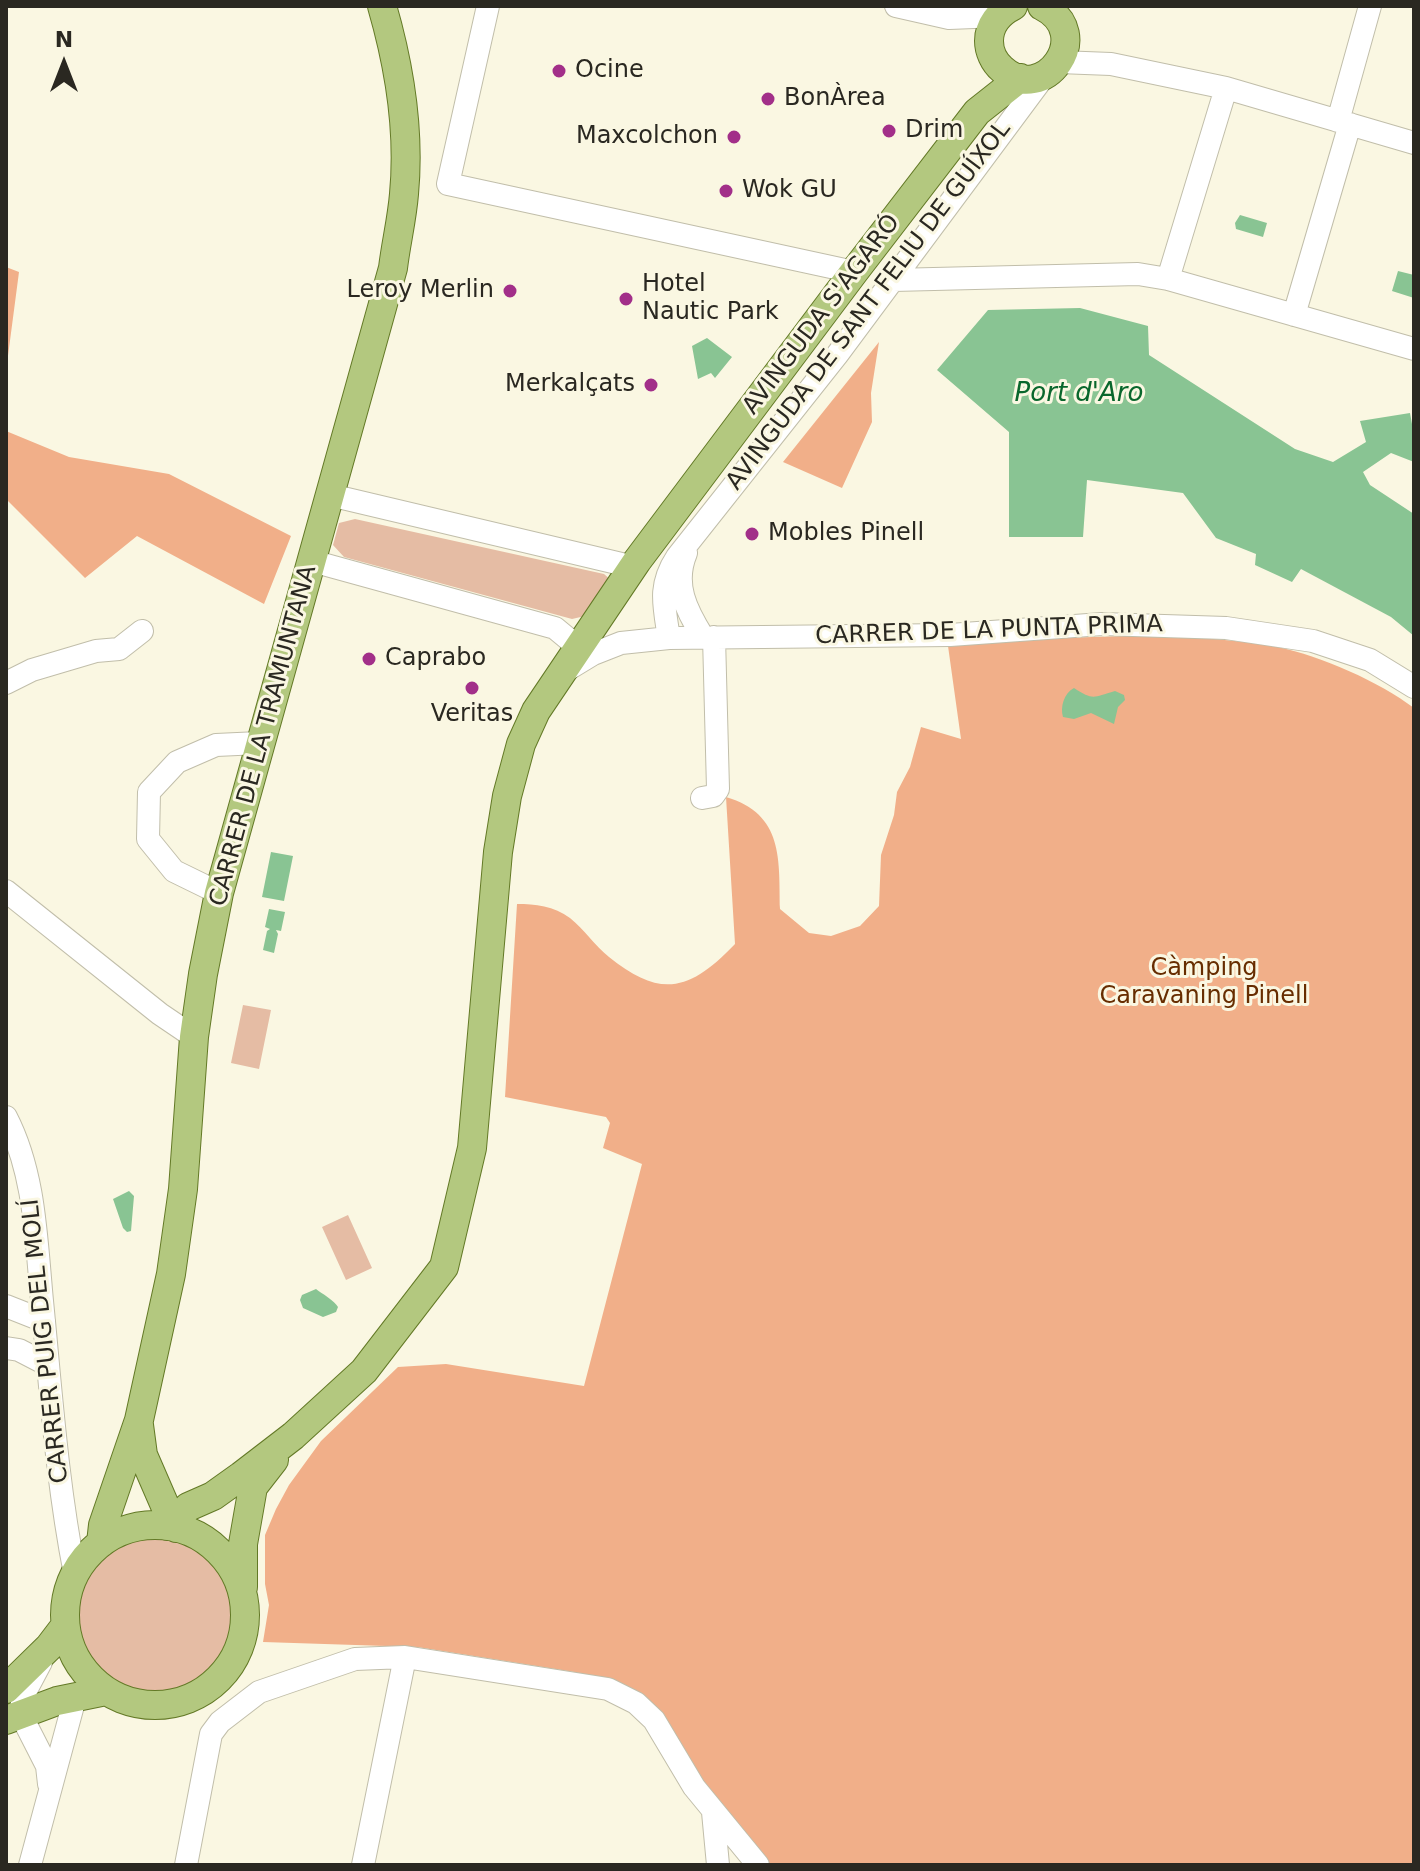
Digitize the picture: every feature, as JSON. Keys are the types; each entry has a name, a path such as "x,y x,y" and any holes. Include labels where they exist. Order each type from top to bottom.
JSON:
{"main road":[{"name":"CARRER DE LA TRAMUNTANA","path":"99,1545 139,1420 171,1274 183,1189 194,1037 219,893 393,268 404,194 406,139 396,57 382,6"},
{"name":"CARRER DE LA TRAMUNTANA","path":"396,57 398,6"},
{"path":"977,112 992,53 991,30 1006,11"},
{"path":"977,112 1041,72 1065,49 1059,18"},
{"path":"992,53 1005,71 1041,72"},
{"name":"AVINGUDA S'AGARÓ","path":"293,1436 364,1371 444,1267 472,1148 498,852 507,796 521,744 536,711 669,518 977,112"},
{"name":"CARRER DE LA TRAMUNTANA","path":"139,1420 143,1455 172,1527"},
{"path":"172,1527 188,1507 213,1496 293,1436"},
{"path":"57,1636 88,1675 106,1691 133,1703 152,1705 181,1701 207,1689 221,1676 237,1652 245,1624 243,1544 253,1487 293,1436"},
{"path":"158,1487 188,1496 213,1496"},
{"path":"14,1718 57,1636 75,1574 99,1545 135,1527 172,1527 202,1539 223,1556 243,1596"},
{"path":"14,1718 57,1701 106,1691"}],"street":[{"path":"488,6 448,184 854,272"},
{"path":"896,6 949,18 1006,11"},
{"path":"1294,315 1344,122 1370,6"},
{"path":"949,18 992,53"},
{"path":"1059,18 1111,64"},
{"path":"1041,72 1111,64 1226,88 1414,143"},
{"name":"AVINGUDA DE SANT FELIU DE GUÍXOL","path":"669,638 664,606 665,575 837,355 1041,72"},
{"path":"1168,279 1226,88"},
{"path":"893,280 1138,274 1168,279 1414,349"},
{"path":"330,495 634,567"},
{"path":"669,518 693,537"},
{"name":"AVINGUDA DE SANT FELIU DE GUÍXOL","path":"693,537 682,562 681,588 686,610 708,637"},
{"path":"312,561 555,628 578,647"},
{"name":"CARRER DE LA PUNTA PRIMA","path":"561,674 593,654 621,643 669,638 950,635 1102,624 1226,628 1313,641 1370,660 1414,687"},
{"path":"6,683 45,666 96,651 119,649 142,631"},
{"path":"702,798 713,796 718,789 708,637"},
{"path":"219,893 174,871 148,839 149,792 177,762 216,745 259,743"},
{"path":"6,891 160,1014 194,1037"},
{"name":"CARRER PUIG DEL MOLÍ","path":"6,1117 17,1138 30,1185 65,1522"},
{"path":"6,1306 44,1321"},
{"path":"6,1348 19,1350 48,1365"},
{"path":"65,1522 76,1537 99,1545"},
{"path":"65,1522 75,1574"},
{"path":"363,1865 405,1657"},
{"path":"186,1865 211,1734 220,1722 259,1692 355,1659 405,1657 608,1689 636,1703 654,1720 694,1787 758,1865"},
{"path":"30,1865 75,1698"},
{"path":"14,1718 47,1766 49,1791"},
{"path":"713,1812 718,1865"}],"shaded area":[{"path":"355,519 604,574 612,581 585,616 572,619 344,557 333,545 339,523"},
{"path":"243,1005 271,1010 259,1069 231,1063"},
{"path":"348,1215 372,1268 346,1280 322,1227"},
{"path":"153,1536 183,1542 208,1559 225,1584 231,1614 225,1644 208,1669 183,1686 153,1692 123,1686 98,1669 81,1644 75,1614 81,1584 98,1559 123,1542"}],"green space":[{"path":"6,267 19,272 6,371"},
{"path":"879,342 871,393 872,422 842,488 783,462"},
{"path":"6,431 69,457 169,474 291,536 264,604 137,536 85,578 6,499"},
{"name":"Càmping Caravaning Pinell","path":"1160,635 1249,643 1295,651 1367,680 1414,708 1414,1865 759,1865 645,1707 574,1672 417,1647 263,1642 269,1605 265,1584 265,1535 276,1509 289,1485 321,1441 398,1367 446,1364 584,1386 642,1164 603,1148 610,1123 606,1117 505,1097 517,904 544,906 564,914 609,957 644,979 660,984 689,980 704,972 735,944 726,797 759,815 768,827 778,857 780,909 809,933 831,936 860,926 879,906 881,855 894,815 897,792 910,767 921,727 961,739 948,646"}],"water":[{"path":"1240,215 1267,223 1263,237 1236,229 1235,223"},
{"path":"1398,271 1414,275 1414,298 1392,291"},
{"name":"Port d'Aro","path":"1080,308 1148,326 1149,355 1295,449 1333,462 1366,442 1360,421 1410,413 1414,462 1391,453 1363,472 1370,485 1414,514 1414,636 1391,617 1301,569 1292,582 1255,565 1256,554 1216,538 1183,493 1087,480 1083,537 1009,537 1009,432 937,370 988,310"},
{"path":"707,338 732,357 715,378 711,373 698,379 692,346"},
{"path":"1074,688 1090,696 1115,691 1124,695 1125,700 1118,707 1114,724 1091,713 1074,719 1063,717 1064,701"},
{"path":"271,852 293,856 284,901 262,897"},
{"path":"269,909 285,912 281,931 276,930 274,953 263,950 270,929 265,927"},
{"path":"129,1191 134,1196 131,1231 127,1232 113,1199"},
{"path":"316,1289 338,1307 336,1312 323,1317 303,1308 302,1295"}],"place":[{"name":"Ocine","path":"559,71"},
{"name":"BonÀrea","path":"768,99"},
{"name":"Drim","path":"889,131"},
{"name":"Maxcolchon","path":"734,137"},
{"name":"Wok GU","path":"726,191"},
{"name":"Leroy Merlin","path":"510,291"},
{"name":"Hotel Nautic Park","path":"626,299"},
{"name":"Merkalçats","path":"651,385"},
{"name":"Mobles Pinell","path":"752,534"},
{"name":"Caprabo","path":"369,659"},
{"name":"Veritas","path":"472,688"}]}
